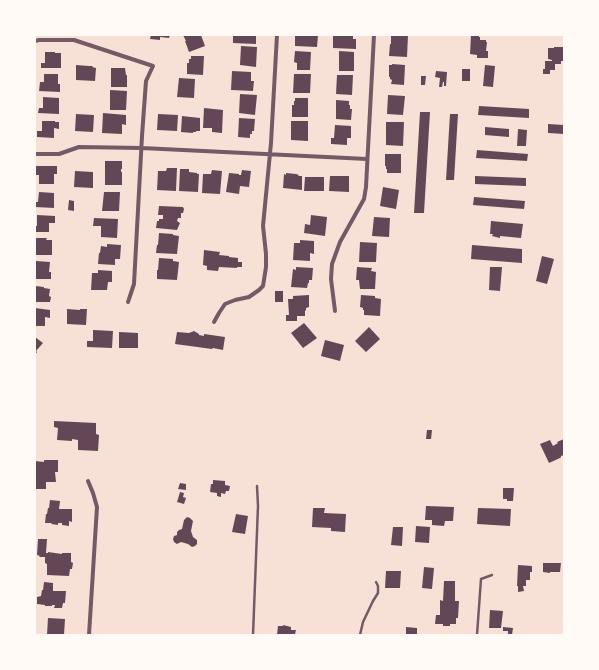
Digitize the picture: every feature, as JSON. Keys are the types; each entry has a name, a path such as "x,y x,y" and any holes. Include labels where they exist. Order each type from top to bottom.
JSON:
{"street":[{"path":"214,322 225,304 234,300 249,297 263,286 266,267 266,254 263,226 270,155 277,35"},
{"path":"335,311 331,279 332,264 340,242 364,199 366,186 374,35"},
{"path":"35,41 74,40 153,66 146,81 134,284 128,302"},
{"path":"35,154 59,154 79,147 142,148 367,159"},
{"path":"88,480 97,507 89,635"}],"lane":[{"path":"253,635 258,506 257,486"},
{"path":"477,635 481,580 492,575"},
{"path":"360,635 368,609 378,592 376,582"}],"building":[{"path":"151,35 170,35 169,38 160,37 160,40 150,39"},
{"path":"183,35 201,35 205,46 189,52"},
{"path":"233,35 256,35 256,44 233,43"},
{"path":"318,35 317,47 295,46 295,36"},
{"path":"333,35 353,35 353,39 356,39 356,49 333,48"},
{"path":"391,35 408,35 407,57 389,56"},
{"path":"471,35 479,35 480,40 486,40 486,51 488,51 488,58 477,58 477,55 470,54"},
{"path":"241,46 257,47 256,67 240,65"},
{"path":"564,47 564,61 561,61 561,64 555,64 555,70 550,70 550,74 543,74 543,69 545,69 545,61 552,61 548,59 548,48"},
{"path":"295,51 311,52 310,70 297,70 297,63 294,62"},
{"path":"339,51 354,52 354,71 339,71"},
{"path":"45,52 61,53 61,68 41,68 41,63 45,63"},
{"path":"191,56 204,56 203,75 187,74 187,63 189,63"},
{"path":"76,65 93,66 92,67 96,68 95,81 76,80"},
{"path":"389,65 405,65 404,85 391,84 392,80 389,77"},
{"path":"485,65 495,66 493,87 483,86"},
{"path":"111,68 125,68 127,75 127,87 111,87"},
{"path":"462,69 470,69 470,81 462,81"},
{"path":"232,71 251,72 251,81 254,81 253,91 231,90"},
{"path":"436,71 447,72 446,86 444,86 443,82 442,87 439,87 440,78 435,77"},
{"path":"44,74 58,74 60,92 39,91 40,82 44,82"},
{"path":"294,74 311,74 310,93 293,93"},
{"path":"337,75 353,75 352,95 336,94"},
{"path":"421,76 426,76 425,85 421,85"},
{"path":"179,78 195,79 194,98 177,97"},
{"path":"110,90 127,91 126,110 110,110"},
{"path":"240,94 257,95 255,115 239,113"},
{"path":"388,95 405,96 403,115 387,114"},
{"path":"43,97 59,98 59,114 38,113 39,108 43,108"},
{"path":"295,98 308,98 308,117 292,117 292,105 294,105"},
{"path":"336,100 349,101 350,109 352,109 351,120 336,119"},
{"path":"479,106 529,109 529,118 478,115"},
{"path":"204,108 223,110 222,133 212,132 212,128 203,128"},
{"path":"420,112 430,112 424,213 414,213"},
{"path":"103,113 126,115 126,125 122,124 122,134 102,133"},
{"path":"76,114 94,115 93,132 75,131"},
{"path":"158,114 178,115 177,131 157,130"},
{"path":"450,114 458,114 454,180 446,180"},
{"path":"182,116 200,118 200,131 193,133 181,132"},
{"path":"239,118 255,119 254,131 250,134 250,138 238,137"},
{"path":"42,121 59,122 59,129 54,128 54,138 37,137 37,131 42,131"},
{"path":"291,121 308,121 308,141 291,140"},
{"path":"386,122 404,122 403,146 386,145"},
{"path":"548,124 564,125 564,134 548,133"},
{"path":"335,125 351,126 351,138 347,138 347,145 331,144 331,138 334,138"},
{"path":"485,127 509,129 509,137 485,135"},
{"path":"518,129 527,130 526,146 517,146"},
{"path":"477,150 528,154 527,161 476,158"},
{"path":"385,154 401,154 401,173 387,173 385,166"},
{"path":"105,161 122,161 122,185 105,185"},
{"path":"36,166 57,166 57,174 54,174 54,184 39,184 39,175 36,175"},
{"path":"167,168 177,168 176,191 157,190 158,171 166,171"},
{"path":"180,169 189,169 189,172 199,174 198,192 179,191"},
{"path":"212,170 222,171 220,194 202,193 203,174 211,174"},
{"path":"242,170 251,171 249,187 240,186 239,194 226,192 229,173 241,175"},
{"path":"75,171 93,172 93,188 74,187"},
{"path":"286,173 302,176 302,190 283,188 284,174 286,175"},
{"path":"330,176 349,176 349,192 329,191"},
{"path":"475,176 526,178 526,186 475,184"},
{"path":"305,177 324,177 324,191 304,191"},
{"path":"383,187 399,190 396,209 380,206"},
{"path":"39,192 54,193 54,208 35,207 35,202 38,202"},
{"path":"104,192 120,192 119,211 102,211"},
{"path":"474,197 525,201 524,209 473,205"},
{"path":"69,200 74,201 74,211 68,210"},
{"path":"159,206 183,207 184,209 183,213 181,213 181,218 178,218 177,221 180,223 177,230 156,228 157,221 159,221 159,219 163,219 163,215 158,215"},
{"path":"37,215 55,216 55,223 49,223 49,232 35,232 35,226 37,226"},
{"path":"311,215 327,217 325,236 304,233 305,224 310,225"},
{"path":"374,217 390,218 389,237 372,236"},
{"path":"94,218 118,219 117,238 101,237 101,226 93,226"},
{"path":"491,221 523,224 521,238 500,236 500,238 492,236 493,234 490,234"},
{"path":"159,233 179,236 177,254 156,253"},
{"path":"36,238 47,238 46,240 52,240 52,255 35,255"},
{"path":"300,240 314,241 314,254 310,253 310,261 293,260 294,243 300,243"},
{"path":"360,242 377,243 376,262 359,262"},
{"path":"107,244 121,245 120,259 115,259 115,265 98,264 101,246 107,247"},
{"path":"472,245 522,249 522,263 471,259"},
{"path":"204,250 220,252 219,255 238,258 238,262 242,262 242,267 219,267 218,271 207,270 207,266 203,265"},
{"path":"542,256 554,259 547,284 536,281"},
{"path":"159,258 173,259 173,261 179,262 177,280 157,279"},
{"path":"36,261 50,262 49,272 51,272 51,279 35,279"},
{"path":"296,267 313,268 312,280 309,280 307,288 291,287 293,269 296,270"},
{"path":"357,267 372,268 371,271 376,272 375,289 360,289 359,280 356,280"},
{"path":"490,267 502,267 500,291 489,290"},
{"path":"98,270 112,271 112,282 108,282 107,290 91,290 92,273 98,273"},
{"path":"35,286 50,289 50,302 35,302"},
{"path":"275,291 283,291 283,302 275,302"},
{"path":"309,295 309,307 306,308 306,311 305,310 305,316 297,316 297,321 286,321 286,315 289,315 288,299 293,299 293,296"},
{"path":"361,295 375,296 375,298 381,299 380,316 364,315 363,308 360,307"},
{"path":"35,308 50,310 50,318 45,317 45,326 35,326"},
{"path":"67,309 87,309 86,325 67,324"},
{"path":"304,323 317,338 303,348 291,333"},
{"path":"369,327 380,339 366,352 355,341"},
{"path":"93,330 113,331 112,348 87,347 87,341 93,341"},
{"path":"194,331 199,335 204,336 204,334 225,337 223,350 175,344 177,332 189,333"},
{"path":"119,332 138,333 138,348 119,348"},
{"path":"35,337 43,343 36,351 37,352 35,355"},
{"path":"325,340 344,345 340,361 321,356"},
{"path":"54,421 96,423 96,434 99,435 98,451 78,450 78,440 57,440 58,428 54,427"},
{"path":"427,430 432,430 431,439 426,439"},
{"path":"564,439 564,455 549,463 540,444 550,440 553,446 558,443 557,442"},
{"path":"44,460 58,460 58,472 55,472 56,482 46,482 46,489 35,489 35,461 44,462"},
{"path":"213,480 225,481 225,485 230,486 229,491 226,491 225,494 221,493 221,497 217,496 217,493 210,492"},
{"path":"180,483 186,484 186,490 178,489"},
{"path":"503,488 514,488 513,501 503,499"},
{"path":"180,492 184,493 183,497 186,498 184,504 177,502"},
{"path":"50,500 60,501 59,509 72,509 72,522 69,521 69,526 62,525 62,523 58,523 58,525 45,523"},
{"path":"426,506 454,507 453,521 445,521 444,526 432,525 432,520 425,520"},
{"path":"313,508 325,508 324,513 346,514 345,532 331,531 331,528 312,527"},
{"path":"478,508 511,509 510,526 477,524"},
{"path":"236,514 248,516 245,534 232,532"},
{"path":"187,517 193,521 191,531 193,537 197,540 197,544 192,547 181,542 177,544 173,539 174,536 177,535 177,532 182,529 184,520"},
{"path":"416,526 430,527 429,543 415,542"},
{"path":"393,527 403,527 402,546 391,545"},
{"path":"38,539 47,539 46,553 71,553 71,562 73,563 69,576 47,575 47,564 45,563 45,557 39,557 40,556 37,555"},
{"path":"543,563 561,563 560,572 543,572"},
{"path":"518,565 532,566 532,572 530,572 530,580 526,580 526,586 523,586 524,591 518,592 517,586"},
{"path":"424,567 434,568 432,589 422,588"},
{"path":"386,571 401,571 400,588 385,588"},
{"path":"444,581 455,581 455,601 459,601 458,618 456,618 456,624 450,624 450,626 435,624 436,615 440,615 440,600 443,601"},
{"path":"44,582 53,583 53,591 66,591 65,603 63,603 62,608 54,608 55,605 45,606 37,604 37,597 41,596"},
{"path":"490,610 503,611 501,628 489,628"},
{"path":"48,618 65,619 64,635 47,635"},
{"path":"283,625 291,627 291,630 296,630 295,634 277,635 278,626"},
{"path":"406,627 417,628 417,635 406,635"},
{"path":"503,627 513,628 512,635 508,635 508,631 503,631"}]}
